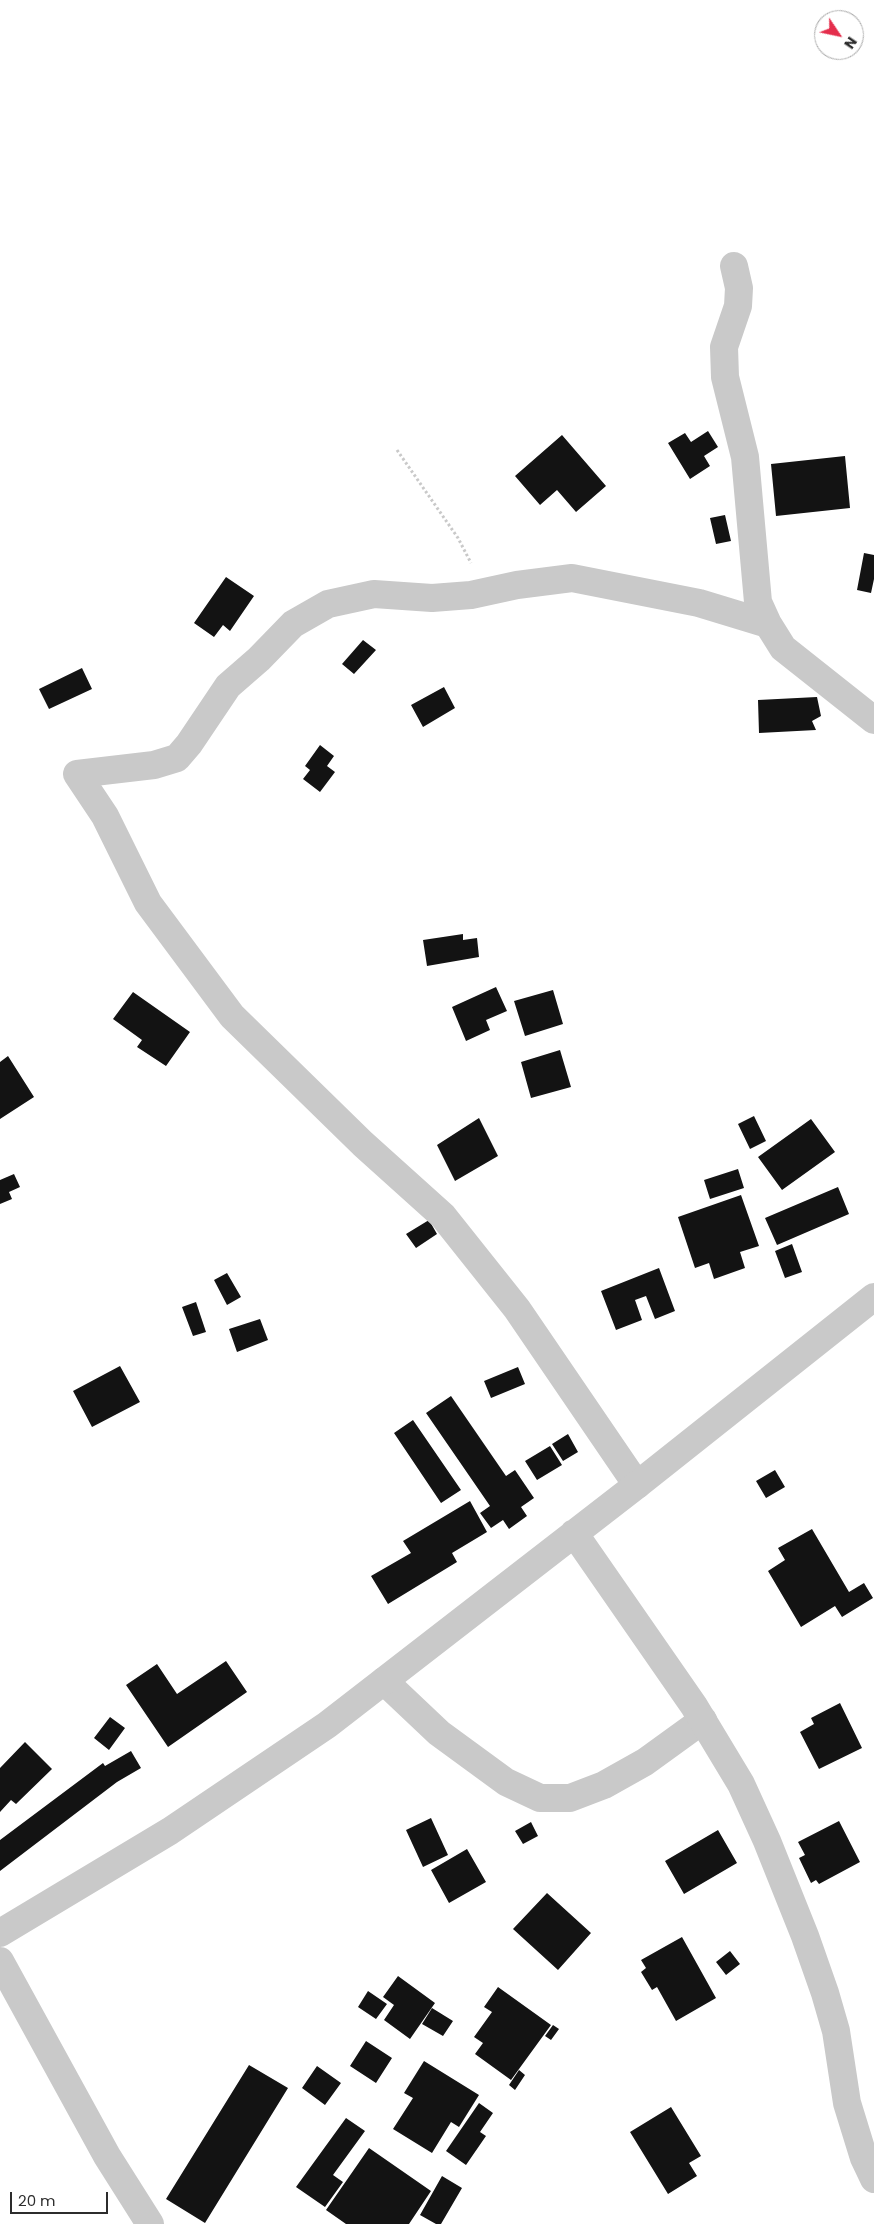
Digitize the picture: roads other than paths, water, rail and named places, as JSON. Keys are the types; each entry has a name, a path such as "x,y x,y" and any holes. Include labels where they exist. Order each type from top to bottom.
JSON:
{"street":[{"path":"734,266 739,288 738,306 724,347 725,378 745,457 758,602 768,624 784,648 874,720"},
{"path":"637,1486 517,1309 444,1216 364,1144 232,1016 148,903 105,816 76,774 154,765 177,758 189,744 228,686 259,659 293,624 328,604 374,594 432,598 487,592 572,578 699,603 768,624"},
{"path":"0,1933 170,1831 327,1725 637,1486 874,1297"},
{"path":"574,1533 702,1720 741,1784 767,1840 805,1936 836,2031 847,2104 870,2163"},
{"path":"384,1681 439,1733 506,1782 540,1798 570,1798 604,1785 645,1762 702,1720"},
{"path":"0,1960 107,2156 150,2224"}]}
